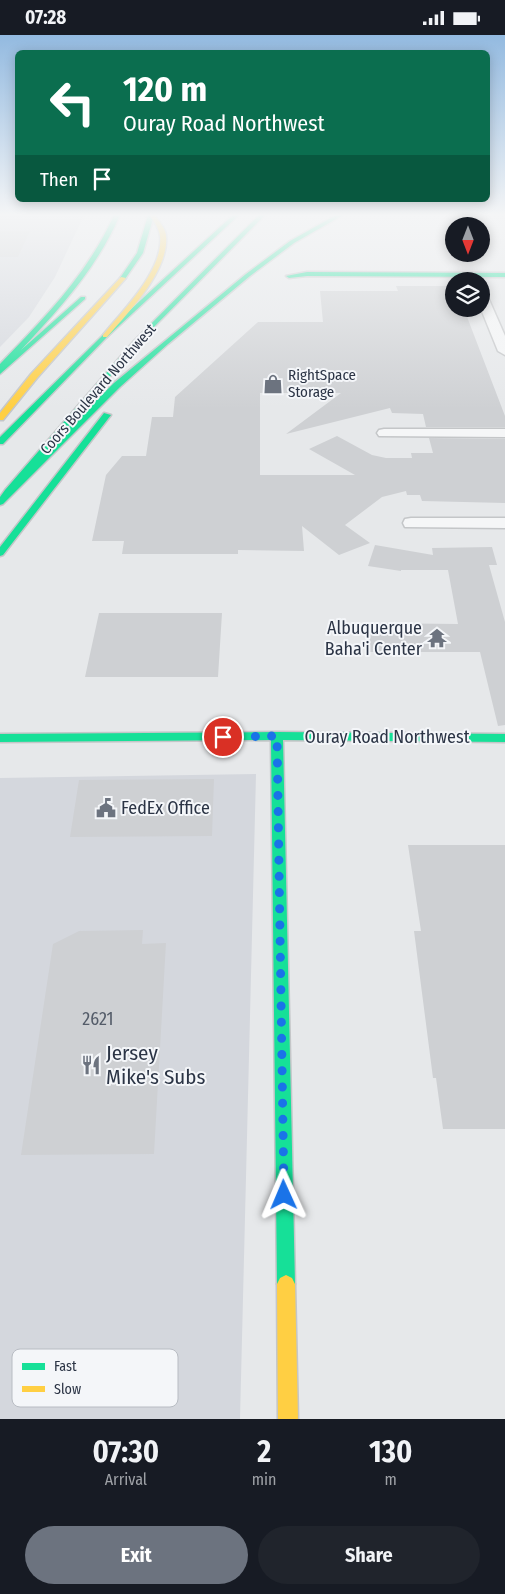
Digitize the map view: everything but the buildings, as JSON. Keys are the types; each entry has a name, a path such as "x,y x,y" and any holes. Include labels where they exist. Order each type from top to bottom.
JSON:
{"main road":[{"path":"0,368 79,280"},
{"path":"0,418 34,376 121,280"},
{"path":"105,336 148,280"},
{"name":"Coors Boulevard Northwest","path":"0,442 105,336 166,280"},
{"name":"Coors Boulevard Northwest","path":"0,502 136,342 198,280"},
{"path":"8,492 117,385 242,280"},
{"path":"0,372 68,313 94,286"},
{"path":"134,386 162,357 166,343"},
{"path":"0,553 114,407"},
{"path":"277,736 288,1419"},
{"name":"Ouray Road Northwest","path":"0,738 277,736 505,738"}],"street":[{"path":"490,316 505,351"},
{"path":"384,433 505,433"},
{"path":"411,523 505,523"}],"shaded area":[{"path":"0,280 53,280 29,317 0,347"},
{"path":"256,774 240,1419 0,1419 0,778"}],"traffic: fast":[{"path":"0,368 50,315 80,280"},
{"path":"0,442 105,336 166,280"},
{"path":"0,502 136,342 198,280"},
{"path":"8,492 117,385 242,280"},
{"path":"0,372 83,298"},
{"path":"0,553 107,415"},
{"path":"277,736 286,1284"},
{"path":"0,738 277,736 505,738"}],"traffic: slow":[{"path":"0,418 34,376 122,280"},
{"path":"105,336 149,280"},
{"path":"286,1284 288,1419"}],"place":[{"name":"RightSpace Storage","path":"273,384"},
{"name":"Albuquerque Baha'i Center","path":"437,638"},
{"name":"FedEx Office","path":"106,808"},
{"name":"Jersey Mike's Subs","path":"91,1065"}],"route":[{"path":"223,737 277,736 284,1195"}]}
